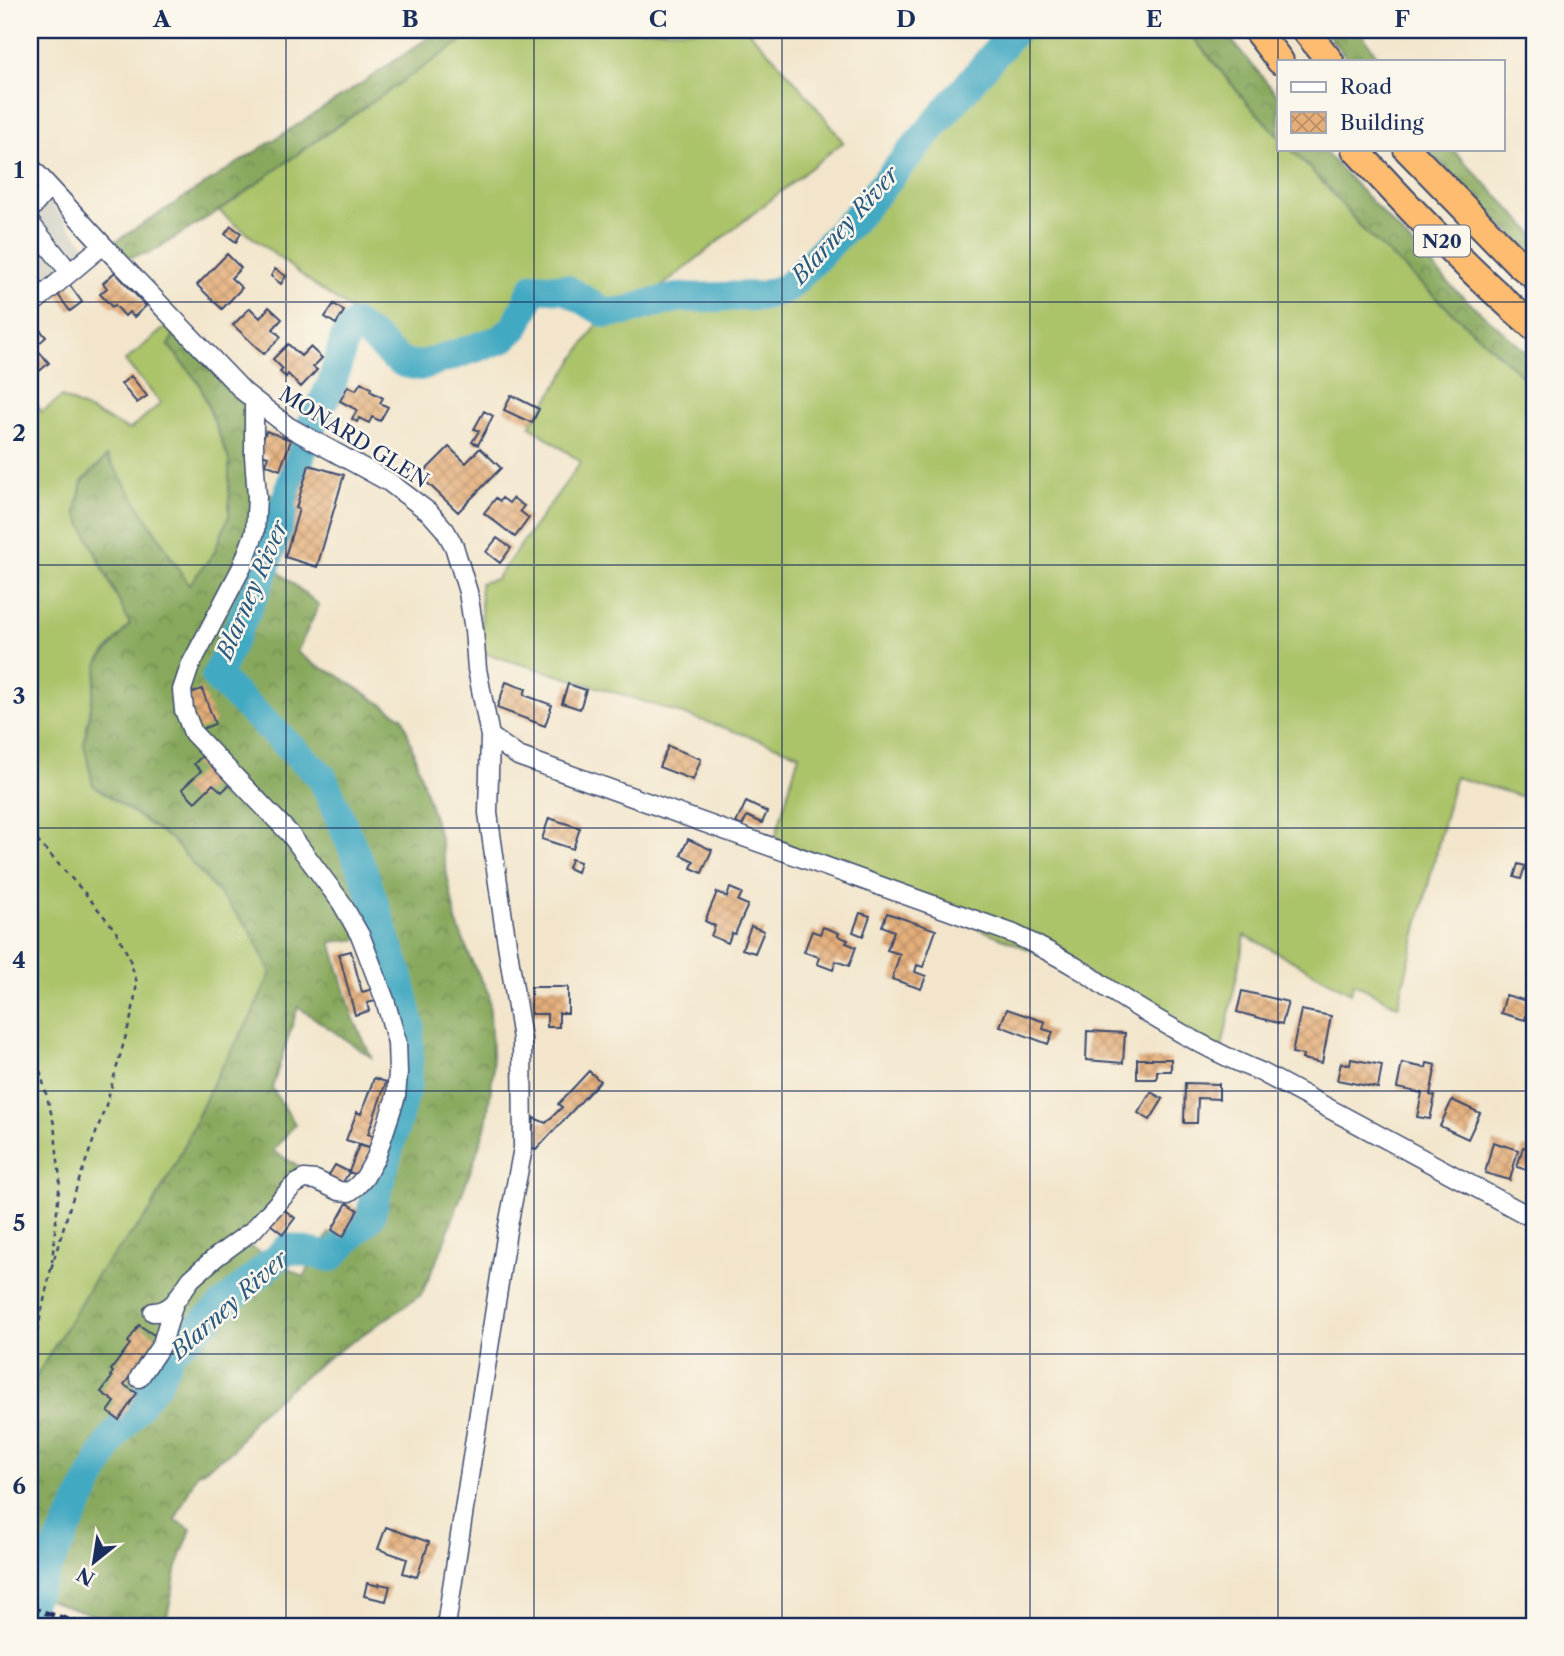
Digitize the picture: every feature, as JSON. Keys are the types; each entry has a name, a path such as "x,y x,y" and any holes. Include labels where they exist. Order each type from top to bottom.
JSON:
{"highway":[{"path":"1256,30 1279,60"},
{"path":"1305,30 1330,60"},
{"name":"N20","path":"1356,150 1495,294 1534,327"},
{"name":"N20","path":"1408,150 1534,276"}],"street":[{"name":"MONARD GLEN","path":"30,166 244,392 289,427 389,482 430,513 445,530 454,546 468,592 477,669 490,736 488,813 522,1039 523,1149 505,1244 446,1626"},
{"path":"30,211 49,187"},
{"path":"30,223 64,264"},
{"path":"30,306 103,246"},
{"path":"153,1312 168,1309 191,1279 216,1256 253,1230 293,1186 304,1180 316,1180 339,1191 349,1192 357,1186 376,1157 396,1096 397,1042 362,937 341,901 290,834 193,733 184,710 182,690 190,666 242,567 255,532 257,498 254,400"},
{"path":"490,736 518,756 1014,934 1086,973 1188,1038 1261,1072 1534,1217"},
{"path":"139,1378 162,1344 174,1303"}],"path":[{"path":"30,833 116,931 129,957 137,983 132,1014 106,1105 51,1269 35,1341"},
{"path":"30,1032 54,1124 60,1179 51,1269"}],"shaded area":[{"path":"32,180 89,250 30,299 30,182"}],"green space":[{"path":"440,30 478,30 321,137 229,204 152,252 127,258 112,244 359,85"},
{"path":"475,30 747,30 798,84 843,142 651,295 629,309 574,284 539,278 528,283 515,313 496,329 463,347 426,354 408,350 316,286 218,210"},
{"path":"1015,30 1187,30 1248,104 1277,134 1277,150 1292,150 1365,232 1534,386 1534,800 1455,777 1398,1006 1354,983 1351,993 1245,935 1221,1054 1086,973 864,881 775,838 799,754 642,701 483,653 480,583 496,579 581,462 530,426 600,320 677,298 761,296 787,288 875,194"},
{"path":"1187,30 1223,30 1277,95 1277,134 1248,104"},
{"path":"1324,30 1359,30 1380,60 1348,60"},
{"path":"1292,150 1323,150 1454,289 1534,359 1534,386 1365,232"},
{"path":"1429,150 1453,150 1534,234 1534,255"},
{"path":"167,326 174,334 169,346 199,383 229,460 229,516 214,553 189,585 107,456 82,482 76,512 130,624 99,661 93,785 172,840 249,928 271,973 149,1213 97,1275 30,1387 30,398 42,412 62,397 129,430 161,403 125,361"},
{"path":"175,331 248,403 248,478 292,509 275,569 319,605 297,652 403,718 440,838 456,921 472,962 489,994 493,1073 486,1125 440,1253 421,1295 322,1362 256,1416 233,1450 196,1475 175,1520 191,1529 177,1567 167,1617 194,1626 127,1626 30,1594 30,1387 97,1275 149,1213 177,1161 216,1077 251,1017 271,973 249,928 172,840 93,785 84,744 99,661 130,624 76,512 82,482 107,456 189,585 214,553 229,516 229,460 199,383 169,346","holes":["369,938 404,1083 381,1160 343,1240 329,1233 304,1277 240,1241 303,1169 273,1151 295,1124 272,1088 298,1007 371,1057 353,1017 331,942"]}],"building":[{"path":"231,226 241,233 236,242 225,234"},
{"path":"227,254 241,268 231,278 242,288 222,309 197,285"},
{"path":"275,269 286,276 281,284 271,276"},
{"path":"115,272 146,306 134,317 129,312 125,316 100,294 107,288 103,283"},
{"path":"69,284 82,302 70,311 56,292"},
{"path":"334,304 344,311 336,324 325,317"},
{"path":"269,307 282,319 273,329 281,337 264,354 233,325 250,308 260,318"},
{"path":"36,325 46,337 35,347 49,363 37,373 30,365 30,331"},
{"path":"288,344 301,356 310,347 322,358 313,367 317,370 301,387 288,374 286,377 280,372 283,369 273,359"},
{"path":"131,376 147,396 137,403 121,384"},
{"path":"361,382 383,398 380,403 388,407 380,421 372,417 369,423 359,418 357,422 352,419 357,410 340,401 348,386 356,390"},
{"path":"511,395 539,409 532,423 504,410"},
{"path":"484,411 493,416 478,445 472,442 479,431 474,429"},
{"path":"266,431 291,440 280,470 265,464 268,456 258,453"},
{"path":"449,447 466,463 480,448 501,468 458,512 420,476"},
{"path":"309,465 344,475 317,567 285,557"},
{"path":"496,498 500,501 502,498 509,503 513,498 524,506 520,511 529,518 515,537 484,513"},
{"path":"497,538 511,548 500,563 486,552"},
{"path":"506,682 526,689 524,695 552,705 545,726 497,708"},
{"path":"568,684 586,690 580,709 562,703"},
{"path":"202,689 215,724 199,730 186,695"},
{"path":"668,746 701,759 693,780 659,767"},
{"path":"203,755 231,783 222,792 213,784 195,802 182,789 201,771 194,764"},
{"path":"746,802 767,812 762,823 747,816 742,826 736,823"},
{"path":"549,818 580,828 573,849 542,839"},
{"path":"688,839 712,850 702,873 691,868 694,861 681,855"},
{"path":"571,859 580,862 577,872 568,868"},
{"path":"1518,864 1525,866 1521,879 1514,877"},
{"path":"730,888 742,893 738,901 748,905 728,943 711,936 715,926 705,921 717,892 727,897"},
{"path":"860,913 870,916 863,936 853,932"},
{"path":"887,913 936,930 923,967 917,965 915,972 926,976 921,989 892,979 900,954 887,950 894,931 882,926"},
{"path":"751,926 764,931 755,953 742,949"},
{"path":"823,927 839,933 838,936 848,940 846,943 856,947 849,966 836,961 833,970 817,964 819,957 804,952 812,931 820,934"},
{"path":"351,951 362,992 373,989 376,1001 367,1003 369,1011 355,1015 339,954"},
{"path":"531,987 568,987 568,1013 559,1013 559,1027 547,1027 547,1014 531,1014"},
{"path":"1242,991 1288,1002 1282,1024 1237,1012"},
{"path":"1506,995 1530,1002 1525,1020 1501,1013"},
{"path":"1007,1009 1045,1022 1043,1029 1053,1032 1048,1044 1000,1026"},
{"path":"1301,1010 1331,1016 1322,1063 1302,1059 1303,1055 1292,1053"},
{"path":"1087,1031 1125,1033 1123,1063 1086,1060"},
{"path":"1137,1059 1171,1059 1171,1071 1157,1071 1157,1079 1137,1079"},
{"path":"1351,1059 1382,1065 1378,1088 1337,1080 1341,1063 1350,1065"},
{"path":"1402,1063 1426,1068 1427,1063 1436,1065 1430,1095 1435,1096 1430,1119 1417,1117 1422,1093 1397,1088"},
{"path":"589,1071 600,1081 536,1150 531,1148 534,1118 546,1123 562,1107 558,1104"},
{"path":"374,1078 386,1082 368,1134 374,1136 370,1147 346,1140 357,1112 361,1114"},
{"path":"1185,1083 1219,1084 1219,1099 1198,1098 1197,1123 1184,1123"},
{"path":"1151,1092 1163,1099 1150,1120 1138,1113"},
{"path":"1452,1100 1480,1113 1468,1139 1440,1126"},
{"path":"1493,1142 1518,1150 1510,1180 1485,1173"},
{"path":"359,1145 370,1149 360,1176 349,1172"},
{"path":"1523,1147 1534,1150 1534,1172 1517,1167"},
{"path":"335,1165 349,1172 340,1188 326,1180"},
{"path":"347,1203 358,1210 343,1237 332,1230"},
{"path":"282,1208 295,1218 283,1234 270,1224"},
{"path":"139,1325 157,1337 124,1385 137,1393 119,1420 108,1412 115,1402 101,1392 112,1377 111,1370 130,1344 128,1342"},
{"path":"386,1527 429,1542 417,1577 403,1573 407,1559 378,1549"},
{"path":"367,1583 390,1586 386,1601 364,1596"}],"waterway":[{"name":"Blarney River","path":"30,1602 111,1440 158,1381 170,1352 288,1248 331,1257 370,1217 407,1083 410,1025 398,974 364,874 322,777 216,677 264,571 303,447 332,383 346,334 355,325 391,355 404,363 420,366 502,339 516,326 534,287 566,289 606,313 627,311 677,298 761,296 787,288 855,218 1015,30"}],"railway":[{"path":"30,1608 89,1626"}]}
